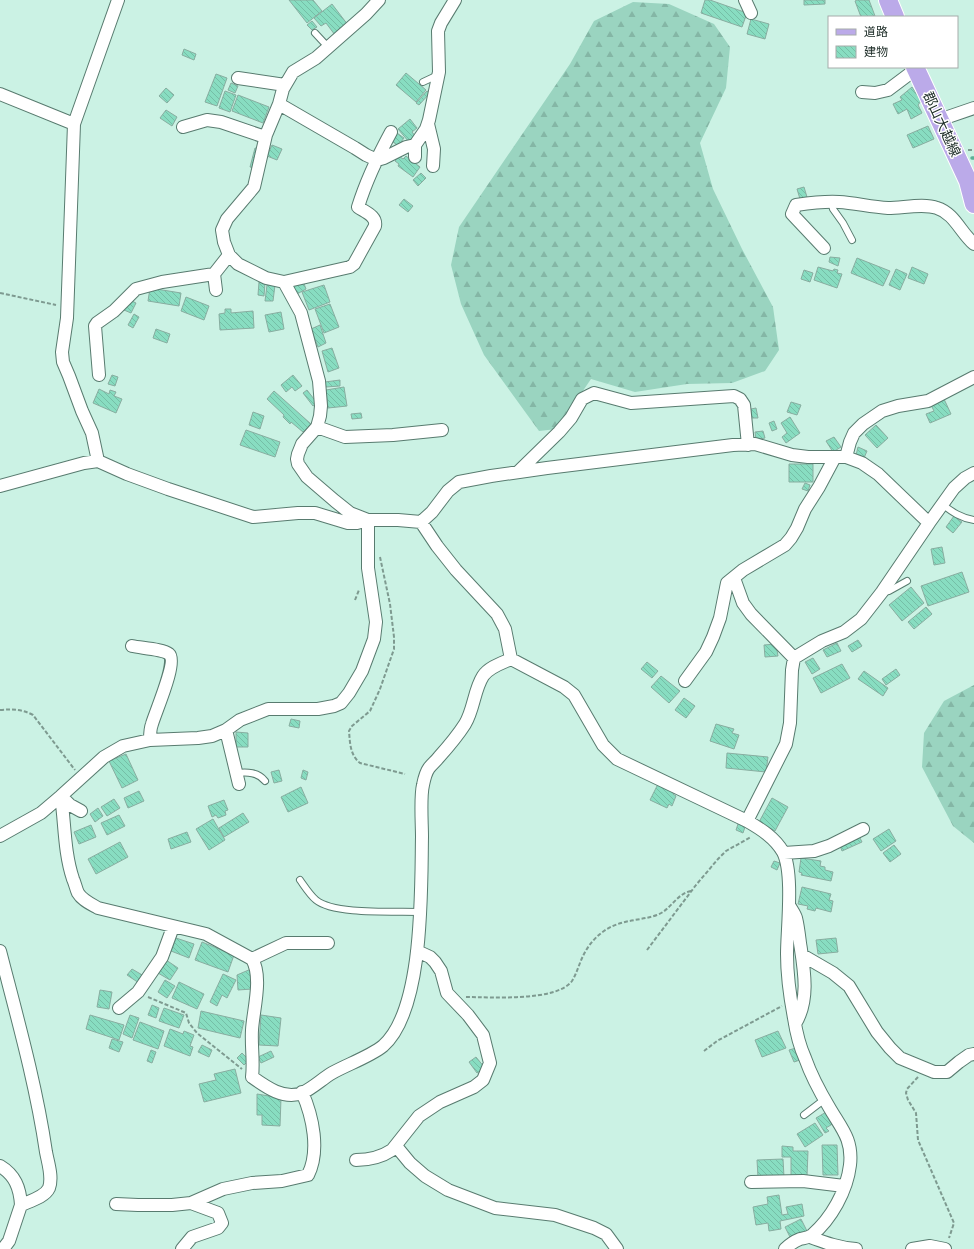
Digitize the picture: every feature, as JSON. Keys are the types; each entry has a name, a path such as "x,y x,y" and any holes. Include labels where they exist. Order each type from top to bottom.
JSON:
{"main road":[{"path":"888,0 895,16"},
{"name":"郡山大越線","path":"916,69 968,181 974,204"}],"street":[{"path":"98,461 92,433 82,411 64,362 62,352 66,333 74,124 118,0"},
{"path":"379,0 366,14 316,58 293,72 285,85 265,137 254,187 227,219 222,230 224,242 229,255 238,264 249,271 266,278 284,282 350,267 354,264 375,226 375,219 358,207 377,160 391,132"},
{"path":"278,104 377,160 406,147 415,151 428,124 438,75 438,31 441,23 455,0"},
{"path":"745,0 751,13"},
{"path":"862,92 875,93 888,90 916,69"},
{"path":"238,78 285,85"},
{"path":"0,94 74,124"},
{"path":"939,120 974,108"},
{"path":"183,128 207,120 220,122 265,137"},
{"path":"428,124 434,149 433,166"},
{"path":"824,248 792,214 796,205 831,202 888,208 925,206 937,207 947,213 966,237 974,244"},
{"path":"99,375 95,326 97,323 114,311 130,293 136,289 162,282 214,274 229,255"},
{"path":"214,274 216,290"},
{"path":"284,282 301,313 318,375 321,406 317,426 302,444 298,454 298,464 307,477 350,514 368,520"},
{"path":"684,681 706,652 713,637 720,618 728,583 743,570 785,545 791,538 805,509 841,457 854,434 863,424 882,411 928,400 974,377"},
{"path":"518,472 559,432 571,418 582,399 594,393 631,403 734,396 740,399 744,405 748,445"},
{"path":"317,426 345,437 393,435 442,430"},
{"path":"0,486 84,463 98,461 168,489 253,517 315,513 348,523 357,523 368,520 421,522 432,512 448,491 459,482 518,472 755,444 792,455 808,457 841,457 862,463 878,474 929,522"},
{"path":"794,658 822,642 844,632 861,619 882,592 929,522 954,488 965,478 974,473"},
{"path":"0,836 41,813 104,757 123,746 150,740 212,736 226,730 240,720 261,711 276,709 318,709 341,703 349,693 362,671 374,639 376,622 368,568 368,520"},
{"path":"421,522 456,570 497,614 505,629 511,659"},
{"path":"734,578 743,603 751,614 794,658"},
{"path":"132,646 164,652 169,654 171,658 171,668 151,725 150,740"},
{"path":"747,821 786,744 790,723 792,670 794,658"},
{"path":"511,659 564,688 574,696 603,745 617,759 747,821 762,830 775,841 784,853 787,867 787,956 795,1024 805,1059 825,1099 843,1129 849,1145 850,1166 838,1203 832,1213 810,1236 799,1239 785,1249"},
{"path":"61,796 65,838 70,868 78,893 84,899 98,908 206,934 252,959 256,971 256,984 252,1032 252,1077 265,1087 286,1095 294,1095 382,1047 398,1028 412,987 417,951 420,912 422,787 428,769 439,758 466,724 483,676 487,671 511,659"},
{"path":"226,730 238,778"},
{"path":"61,796 70,805 81,811"},
{"path":"784,853 814,851 829,846 863,829"},
{"path":"788,904 796,917 802,955 804,988 803,1002 799,1018 795,1024"},
{"path":"119,1008 138,992 162,957 173,927"},
{"path":"252,959 286,943 328,943"},
{"path":"0,950 22,1035 44,1138 51,1182 48,1190 44,1194 21,1205"},
{"path":"356,1160 373,1160 387,1153 396,1146 419,1116 440,1102 474,1087 483,1080 489,1066 490,1060 483,1036 468,1015 447,993 440,971 435,962 417,951"},
{"path":"802,955 833,973 849,986 877,1032 900,1058 934,1072 947,1072 964,1059 974,1054"},
{"path":"116,1204 166,1205 191,1203 222,1189 252,1182 282,1181 308,1175 313,1165 315,1148 307,1104 302,1092"},
{"path":"396,1146 410,1163 425,1176 448,1190 495,1208 555,1215 594,1228 606,1234 617,1249"},
{"path":"0,1166 10,1172 21,1194 21,1205 9,1240 3,1249"},
{"path":"750,1182 803,1181 844,1186"},
{"path":"182,1249 192,1237 218,1228 222,1223 218,1213 191,1203"},
{"path":"810,1236 843,1248 856,1249"},
{"path":"912,1249 930,1246 946,1246"}],"lane":[{"path":"315,33 328,47"},
{"path":"423,82 438,75"},
{"path":"831,202 833,209 844,223 852,240"},
{"path":"942,504 965,518 974,520"},
{"path":"882,592 907,581"},
{"path":"238,778 254,773 265,781"},
{"path":"300,880 316,900 330,906 357,910 420,912"},
{"path":"804,1115 825,1099"}],"path":[{"path":"0,294 67,308"},
{"path":"380,555 390,604 394,649 370,712 349,730 351,750 355,759 360,763 405,774"},
{"path":"0,710 18,709 33,715 81,778"},
{"path":"647,950 718,859 726,851 762,830"},
{"path":"451,997 528,997 549,994 571,982 588,947 606,930 618,923 656,915 666,910 684,892 691,892"},
{"path":"138,992 186,1014 189,1023 197,1033 252,1077"},
{"path":"704,1050 753,1020 792,1001"},
{"path":"926,1069 906,1089 906,1093 908,1100 916,1113 918,1140 954,1223 946,1246"}],"green space":[{"path":"633,2 669,4 714,24 730,47 726,88 700,143 713,189 742,249 773,307 779,350 765,371 732,383 687,384 635,392 591,379 557,429 539,431 484,355 461,304 451,265 459,227 570,64 594,21"},
{"path":"974,685 974,843 953,826 922,767 924,733 944,701"}],"building":[{"path":"289,0 313,0 322,11 307,23"},
{"path":"705,0 710,0 747,13 742,27 701,13"},
{"path":"804,0 825,0 825,4 804,5"},
{"path":"869,0 875,16 861,16 855,1"},
{"path":"332,4 348,25 335,35 326,23 321,26 314,18"},
{"path":"751,19 769,24 765,39 747,34"},
{"path":"312,21 317,27 312,30 307,25"},
{"path":"184,49 196,54 194,60 182,55"},
{"path":"406,73 426,90 416,102 396,85"},
{"path":"216,74 227,78 217,106 205,102"},
{"path":"231,83 238,86 235,93 228,90"},
{"path":"912,87 921,101 918,105 922,113 911,119 907,109 898,114 893,104 902,100 900,97"},
{"path":"166,88 174,95 167,103 159,96"},
{"path":"225,91 236,95 230,112 219,108"},
{"path":"427,91 430,93 419,105 416,103"},
{"path":"238,95 269,107 263,123 232,111"},
{"path":"166,110 177,117 172,126 160,118"},
{"path":"410,119 417,128 412,132 416,137 409,142 398,129"},
{"path":"928,126 934,139 913,148 907,135"},
{"path":"397,133 404,138 398,146 392,141"},
{"path":"272,145 282,149 277,160 267,156"},
{"path":"255,148 260,149 255,168 250,167"},
{"path":"399,156 403,159 406,156 420,167 413,177 398,166 399,164 395,161"},
{"path":"421,173 426,178 418,186 413,180"},
{"path":"804,187 807,197 800,199 797,189"},
{"path":"404,199 413,206 408,212 399,205"},
{"path":"830,257 840,258 838,266 829,262"},
{"path":"857,258 890,271 883,286 851,273"},
{"path":"818,267 833,271 834,269 838,270 837,273 842,274 837,288 814,280"},
{"path":"912,267 928,274 924,284 908,278"},
{"path":"896,269 907,274 900,290 889,285"},
{"path":"804,270 813,273 810,282 801,279"},
{"path":"303,281 306,289 297,294 291,284"},
{"path":"259,282 265,283 264,296 258,295"},
{"path":"267,285 275,285 273,301 265,301"},
{"path":"324,285 330,302 309,310 302,292"},
{"path":"150,288 181,293 179,306 148,301"},
{"path":"186,297 209,306 204,320 181,311"},
{"path":"130,300 136,303 131,313 124,310"},
{"path":"330,304 339,327 324,333 315,309"},
{"path":"225,309 231,309 231,313 253,311 254,328 220,330 219,314 225,313"},
{"path":"281,312 284,329 269,332 265,315"},
{"path":"134,314 139,317 133,328 128,325"},
{"path":"320,325 326,343 318,347 311,329"},
{"path":"156,329 170,334 167,343 153,338"},
{"path":"332,348 339,368 328,372 322,351"},
{"path":"112,375 118,377 115,386 108,384"},
{"path":"293,375 302,386 295,391 292,387 286,392 281,385"},
{"path":"340,380 340,386 326,387 325,382"},
{"path":"344,387 347,406 328,408 326,390"},
{"path":"99,389 109,394 110,390 116,392 114,396 122,399 116,413 93,403"},
{"path":"307,390 317,403 313,406 303,393"},
{"path":"274,391 311,424 303,432 291,422 290,424 283,417 284,415 267,399"},
{"path":"944,399 951,414 930,423 926,414 934,411 931,405"},
{"path":"791,402 801,405 797,415 787,412"},
{"path":"756,408 758,418 752,418 751,409"},
{"path":"253,412 264,416 260,429 249,425"},
{"path":"361,413 362,418 352,419 351,414"},
{"path":"790,417 800,433 786,443 782,437 787,433 781,423"},
{"path":"774,421 777,429 772,431 769,423"},
{"path":"876,425 888,438 877,448 865,435"},
{"path":"246,430 280,442 275,457 240,445"},
{"path":"763,431 765,438 756,440 755,432"},
{"path":"834,437 841,447 833,452 826,441"},
{"path":"858,447 867,451 864,458 856,455"},
{"path":"789,464 813,464 813,482 789,482"},
{"path":"805,483 810,485 808,491 802,489"},
{"path":"954,516 962,522 953,533 946,527"},
{"path":"942,547 945,563 934,565 931,549"},
{"path":"962,572 969,592 928,606 921,586"},
{"path":"911,587 924,603 902,621 889,605"},
{"path":"926,607 932,614 914,629 908,622"},
{"path":"858,640 862,646 852,652 848,646"},
{"path":"837,643 841,651 827,657 823,650"},
{"path":"776,644 778,656 765,657 764,645"},
{"path":"813,658 820,669 812,674 805,662"},
{"path":"647,662 658,671 652,678 641,669"},
{"path":"842,664 850,678 821,693 813,678"},
{"path":"896,669 900,675 886,685 882,679"},
{"path":"864,671 888,688 883,696 858,679"},
{"path":"661,676 680,691 669,703 651,687"},
{"path":"684,698 695,706 686,718 675,710"},
{"path":"291,719 300,721 299,728 289,726"},
{"path":"716,724 734,729 732,733 739,735 734,749 710,741"},
{"path":"236,732 248,733 248,747 236,747"},
{"path":"727,753 768,757 766,772 726,768"},
{"path":"126,754 138,780 122,788 109,761"},
{"path":"279,770 282,781 274,783 271,772"},
{"path":"303,770 308,772 306,780 301,778"},
{"path":"658,784 674,791 673,794 676,796 672,806 669,804 667,808 650,800"},
{"path":"301,787 308,803 288,812 281,797"},
{"path":"139,791 144,801 128,808 124,798"},
{"path":"772,798 788,807 775,831 759,822"},
{"path":"114,799 120,808 107,816 101,807"},
{"path":"224,800 228,810 225,811 226,815 218,818 216,815 212,817 208,806"},
{"path":"98,808 103,816 95,822 90,814"},
{"path":"243,813 249,822 224,837 219,828"},
{"path":"119,815 125,826 107,835 101,823"},
{"path":"213,819 225,840 209,850 196,829"},
{"path":"738,824 745,827 743,833 736,830"},
{"path":"91,825 96,837 79,844 74,832"},
{"path":"889,829 896,841 881,851 873,839"},
{"path":"187,832 191,842 171,849 168,839"},
{"path":"858,834 862,842 842,851 839,843"},
{"path":"120,842 128,857 96,874 88,859"},
{"path":"894,845 901,854 890,862 883,853"},
{"path":"801,858 821,861 820,866 825,867 825,870 833,872 831,881 801,875 802,873 799,872"},
{"path":"774,861 780,863 777,870 771,867"},
{"path":"802,887 831,894 829,900 833,901 831,912 816,908 815,911 807,909 808,906 798,904"},
{"path":"176,938 194,944 189,958 171,951"},
{"path":"836,938 838,952 818,954 816,940"},
{"path":"202,942 234,955 228,972 195,960"},
{"path":"166,960 178,968 170,980 158,973"},
{"path":"132,969 144,976 139,983 127,975"},
{"path":"251,969 252,989 238,990 237,975"},
{"path":"223,974 236,980 227,998 222,995 217,1006 210,1002"},
{"path":"165,980 175,986 167,998 158,992"},
{"path":"179,982 204,994 197,1009 172,998"},
{"path":"100,990 112,992 109,1009 97,1007"},
{"path":"152,1005 159,1008 156,1018 148,1015"},
{"path":"164,1008 184,1015 179,1028 159,1021"},
{"path":"201,1011 244,1021 240,1038 198,1028"},
{"path":"90,1015 124,1025 119,1040 86,1029"},
{"path":"130,1015 139,1018 132,1038 123,1034"},
{"path":"261,1015 281,1018 278,1046 259,1045"},
{"path":"140,1022 164,1031 158,1049 133,1040"},
{"path":"170,1029 183,1034 184,1031 194,1035 190,1046 193,1047 190,1056 164,1046"},
{"path":"778,1031 786,1048 762,1057 755,1040"},
{"path":"112,1039 123,1042 119,1052 109,1048"},
{"path":"202,1045 212,1050 209,1057 198,1052"},
{"path":"796,1048 800,1060 794,1062 789,1050"},
{"path":"151,1050 156,1052 152,1063 147,1061"},
{"path":"271,1051 274,1057 261,1063 258,1057"},
{"path":"242,1053 249,1060 244,1065 237,1058"},
{"path":"476,1057 485,1068 477,1073 469,1062"},
{"path":"235,1069 241,1093 204,1102 199,1084 216,1080 214,1074"},
{"path":"257,1094 281,1098 280,1126 262,1125 262,1115 257,1115"},
{"path":"828,1111 834,1123 826,1128 829,1131 825,1133 816,1118"},
{"path":"815,1123 823,1135 805,1147 797,1134"},
{"path":"822,1145 837,1145 838,1175 823,1175"},
{"path":"782,1146 793,1147 793,1151 808,1151 807,1176 791,1176 791,1157 782,1157"},
{"path":"783,1159 784,1177 758,1177 757,1160"},
{"path":"779,1195 782,1215 788,1214 786,1207 802,1204 804,1216 780,1221 781,1229 769,1231 768,1223 756,1225 753,1207 768,1204 767,1197"},
{"path":"801,1219 807,1231 791,1239 785,1227"}]}
